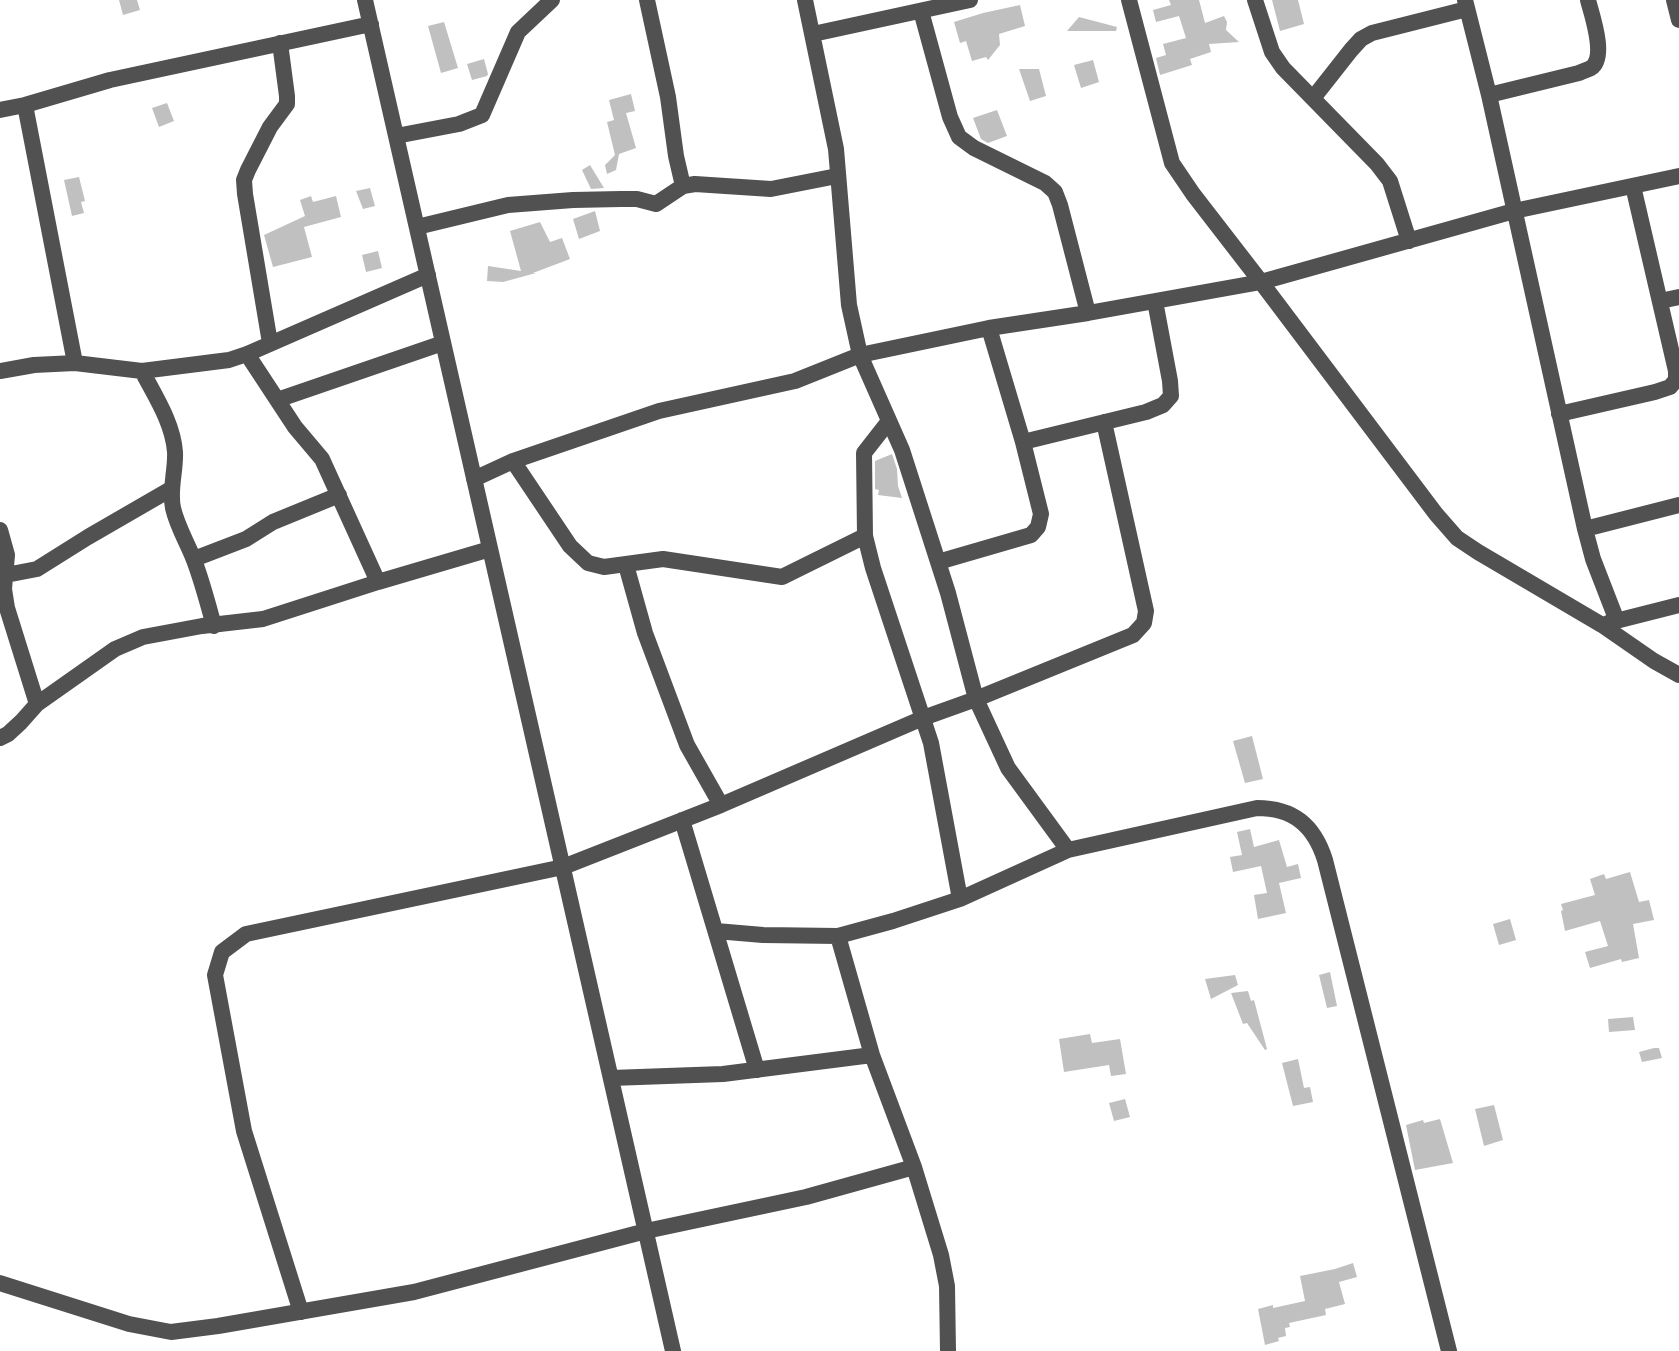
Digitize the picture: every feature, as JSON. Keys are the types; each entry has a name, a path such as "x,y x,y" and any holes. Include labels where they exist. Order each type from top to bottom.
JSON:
{"street":[{"path":"365,0 673,1351"},
{"path":"396,136 459,124 482,115 518,32 552,0"},
{"path":"647,0 683,186"},
{"path":"805,0 836,149 849,305 860,355 902,450 948,593 976,699 1008,768 1068,850"},
{"path":"813,34 970,0"},
{"path":"1129,0 1172,163 1436,514 1457,538 1478,552 1610,623 1654,661 1679,675"},
{"path":"1255,0 1272,52 1283,68 1314,97 1390,181 1409,241"},
{"path":"1489,95 1592,67 1598,59 1599,49 1588,0"},
{"path":"1674,0 1679,20"},
{"path":"1314,97 1361,39 1466,5 1489,95 1585,529 1610,623"},
{"path":"921,11 950,117 959,137 974,148 1045,183 1055,192 1088,313"},
{"path":"0,110 110,80 371,24"},
{"path":"270,343 244,180 270,127 287,104 280,43"},
{"path":"25,105 75,363"},
{"path":"417,227 508,205 621,199 656,204 683,186 695,184 771,189 837,176"},
{"path":"474,479 513,461 659,411 795,381 860,355 989,328 1261,282 1514,211 1679,176"},
{"path":"1559,414 1655,392 1670,387 1676,380 1633,186"},
{"path":"0,371 75,363 142,371 229,360 428,275"},
{"path":"1660,301 1679,297"},
{"path":"1023,442 1146,412 1163,405 1171,396 1170,381 1155,301"},
{"path":"938,562 1031,535 1038,527 1041,514 989,328"},
{"path":"277,400 443,343"},
{"path":"247,354 295,427 322,459 378,582"},
{"path":"142,371 173,438 172,507 194,559 214,626"},
{"path":"889,421 864,453 865,536 931,743 960,899"},
{"path":"301,1312 244,1131 215,975 222,952 246,934 563,867 1133,635 1144,623 1146,611 1104,422"},
{"path":"513,461 570,546 588,563 604,567 663,559 782,577 865,536"},
{"path":"3,585 37,569 171,489"},
{"path":"194,559 246,539 273,522 339,495"},
{"path":"1585,529 1679,505"},
{"path":"0,530 7,555 3,585 7,608 37,704"},
{"path":"0,738 8,734 37,704 115,649 143,637 193,627 263,619 490,549"},
{"path":"626,565 645,633 687,745 721,805"},
{"path":"1610,623 1679,605"},
{"path":"716,931 838,936 960,899 1068,850 1257,808 1283,811 1306,825 1325,860 1449,1351"},
{"path":"682,820 757,1070"},
{"path":"838,936 872,1055 914,1167 941,1255 947,1286 948,1351"},
{"path":"611,1078 723,1074 872,1055"},
{"path":"0,1283 129,1324 171,1332 414,1292 646,1231 806,1197 914,1167"}],"building":[{"path":"119,0 137,0 140,10 123,15"},
{"path":"1169,0 1199,0 1205,23 1224,16 1226,30 1239,42 1209,44 1211,52 1190,59 1192,65 1160,75 1156,58 1166,55 1163,44 1186,38 1179,16 1156,22 1153,10 1171,5"},
{"path":"1272,0 1298,0 1304,24 1280,31"},
{"path":"1020,5 1025,26 999,34 1000,45 988,60 986,57 972,61 966,41 960,43 954,22"},
{"path":"1079,17 1117,27 1116,31 1067,31"},
{"path":"444,22 458,68 441,73 428,26"},
{"path":"484,59 487,76 472,80 467,64"},
{"path":"1093,60 1099,82 1081,88 1074,65"},
{"path":"1019,69 1039,69 1046,96 1030,101"},
{"path":"631,94 635,111 626,113 636,148 619,154 616,170 607,174 605,165 615,155 607,122 614,120 609,100"},
{"path":"167,103 174,121 159,127 152,108"},
{"path":"997,110 1007,136 988,143 981,139 973,118"},
{"path":"590,165 604,188 591,189 582,170"},
{"path":"79,177 85,201 81,202 84,213 72,216 64,180"},
{"path":"370,188 375,206 363,209 356,191"},
{"path":"311,196 313,202 336,196 341,217 304,227 312,257 273,267 264,235 305,216 300,200"},
{"path":"595,211 600,231 579,239 573,219"},
{"path":"540,222 550,242 562,238 570,259 503,282 487,281 488,266 521,271 510,231"},
{"path":"378,251 382,268 366,272 362,255"},
{"path":"892,454 902,498 878,495 879,490 875,489 875,461"},
{"path":"1252,736 1263,779 1245,783 1233,741"},
{"path":"1250,829 1254,847 1279,840 1287,867 1298,864 1301,878 1279,883 1286,913 1258,919 1254,895 1267,893 1261,866 1233,872 1230,857 1242,855 1237,832"},
{"path":"1630,872 1639,902 1649,900 1654,920 1633,924 1639,958 1622,962 1621,959 1590,968 1585,952 1608,946 1600,921 1565,931 1561,904 1595,895 1590,879 1604,874 1606,879"},
{"path":"1510,919 1516,940 1499,945 1493,924"},
{"path":"1330,972 1337,1006 1327,1008 1319,975"},
{"path":"1235,975 1238,985 1211,999 1205,979"},
{"path":"1248,991 1251,1001 1254,1000 1265,1050 1247,1023 1243,1024 1231,993"},
{"path":"1633,1017 1635,1030 1609,1032 1608,1019"},
{"path":"1090,1034 1092,1043 1120,1039 1126,1074 1111,1076 1109,1065 1064,1072 1059,1039"},
{"path":"1659,1048 1662,1058 1642,1062 1639,1052"},
{"path":"1298,1059 1304,1088 1310,1087 1313,1102 1293,1106 1282,1063"},
{"path":"1125,1099 1130,1117 1114,1121 1109,1103"},
{"path":"1494,1105 1503,1140 1484,1146 1475,1109"},
{"path":"1440,1119 1453,1163 1415,1170 1406,1125"},
{"path":"1353,1263 1357,1277 1339,1282 1345,1304 1325,1309 1326,1315 1289,1323 1290,1327 1285,1328 1286,1336 1265,1345 1258,1309 1305,1301 1300,1276"}]}
